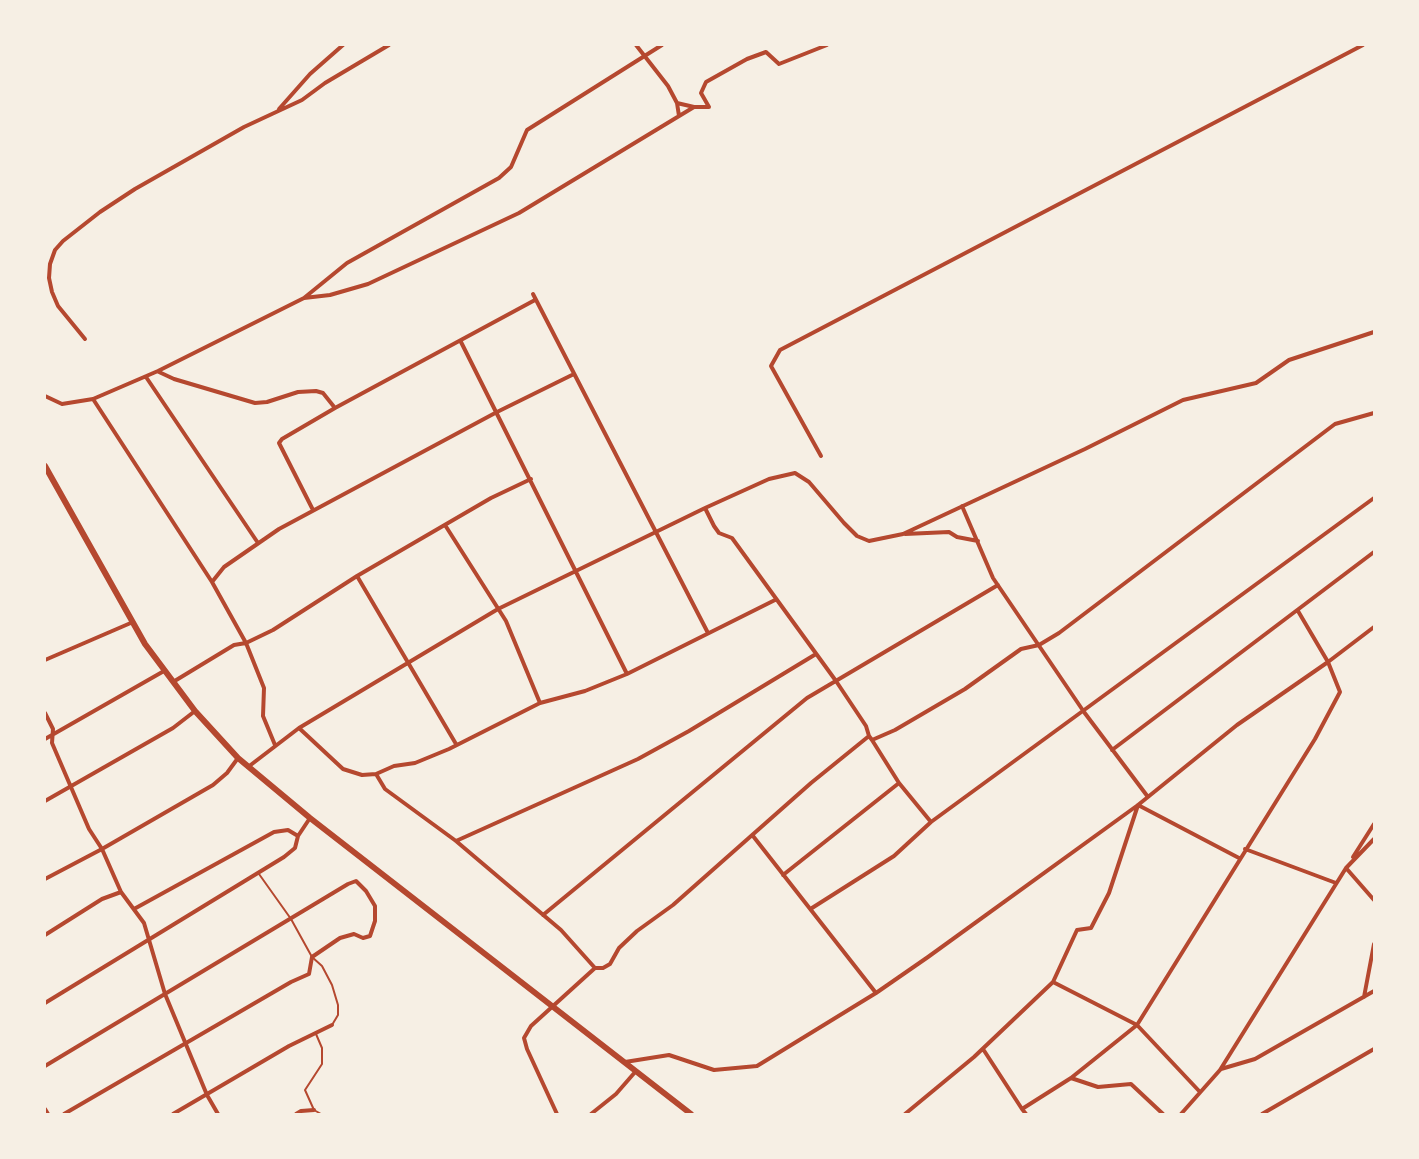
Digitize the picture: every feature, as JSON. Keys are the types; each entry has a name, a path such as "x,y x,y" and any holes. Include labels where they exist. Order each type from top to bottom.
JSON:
{"highway":[{"path":"45,466 132,622 164,671 195,711 238,758 310,818 691,1114"}],"street":[{"path":"278,110 310,74 343,45"},
{"path":"85,339 58,306 49,278 55,250 73,232 128,194 244,127 302,100 325,83 389,45"},
{"path":"636,45 643,57 658,72 677,103 679,116"},
{"path":"45,396 62,404 93,399 158,372 304,298 347,263 499,178 511,167 527,130 662,45"},
{"path":"677,103 694,107 709,107 701,92 706,82 747,59 766,52 779,64 827,45"},
{"path":"821,456 771,366 780,350 1363,45"},
{"path":"304,298 330,295 368,284 519,213 694,107"},
{"path":"533,294 708,633"},
{"path":"314,510 279,443 282,439 335,408 461,342 535,300"},
{"path":"903,534 1183,400 1256,382 1289,360 1374,332"},
{"path":"461,342 627,674"},
{"path":"158,372 255,403 272,401 298,392 316,391 323,394 335,408"},
{"path":"212,582 224,567 279,528 497,412 574,374"},
{"path":"146,377 258,543"},
{"path":"93,399 212,582 246,643 264,688 263,716 275,745"},
{"path":"872,740 896,730 964,689 1021,648 1039,645 1059,633 1336,424 1374,412"},
{"path":"248,767 298,728 498,609 705,508 769,479 795,473 809,482 857,536 869,540 903,534 949,532 957,537 978,541"},
{"path":"172,683 234,645 246,643 273,630 357,576 491,498 531,479"},
{"path":"812,908 894,856 931,822 1084,712 1374,498"},
{"path":"962,506 993,578 1084,712 1148,797"},
{"path":"705,508 719,533 732,538 775,600 836,681 866,726 869,736 899,783 931,822"},
{"path":"445,525 512,634 540,703"},
{"path":"1112,750 1374,552"},
{"path":"357,576 456,744"},
{"path":"543,915 807,698 998,585"},
{"path":"298,728 344,769 362,775 376,774 394,766 415,763 540,703 585,692 627,674 775,600"},
{"path":"1022,1109 1070,1078 1137,1025 1315,738 1340,692 1328,662 1298,611"},
{"path":"45,660 132,622"},
{"path":"625,1062 669,1055 714,1070 757,1066 876,993 1138,805 1238,725 1328,662 1374,627"},
{"path":"456,841 638,759 689,731 816,654"},
{"path":"45,739 164,671"},
{"path":"45,802 173,728 195,711"},
{"path":"45,713 53,729 52,743 89,829 102,849 122,892 144,923 165,994 218,1114"},
{"path":"557,1114 527,1049 524,1038 531,1026 596,968 603,968 610,964 619,948 637,931 673,905 811,783 869,736"},
{"path":"45,879 102,849 213,785 228,773 238,758"},
{"path":"376,774 385,788 456,841 561,930 596,968"},
{"path":"783,875 899,783"},
{"path":"1138,805 1239,858"},
{"path":"905,1114 983,1048 1053,982 1076,930 1091,928 1109,892 1138,805"},
{"path":"45,1003 259,874 295,848 298,836 310,818"},
{"path":"1181,1114 1220,1070 1374,824"},
{"path":"134,909 274,832 288,830 298,836"},
{"path":"753,836 783,875 812,908 876,993"},
{"path":"1349,864 1374,839"},
{"path":"1245,849 1336,883"},
{"path":"1346,868 1374,900"},
{"path":"45,1066 348,884 356,881 366,891 375,906 375,921 370,936 363,938 354,934 340,938 312,957 309,974 291,982 64,1114"},
{"path":"45,935 102,899 122,892"},
{"path":"1364,997 1374,944"},
{"path":"1053,982 1137,1025 1200,1092"},
{"path":"1220,1070 1255,1058 1374,991"},
{"path":"173,1114 289,1046 332,1025"},
{"path":"983,1048 1026,1114"},
{"path":"1262,1114 1374,1048"},
{"path":"593,1113 616,1094 636,1071"},
{"path":"1070,1078 1098,1087 1131,1084 1163,1114"},
{"path":"45,1109 48,1114"},
{"path":"296,1114 301,1111 314,1110"}],"lane":[{"path":"259,874 291,919 312,957 322,966 338,1005 338,1015 332,1025"},
{"path":"316,1034 322,1048 322,1064 306,1090 314,1110 321,1114"}]}
